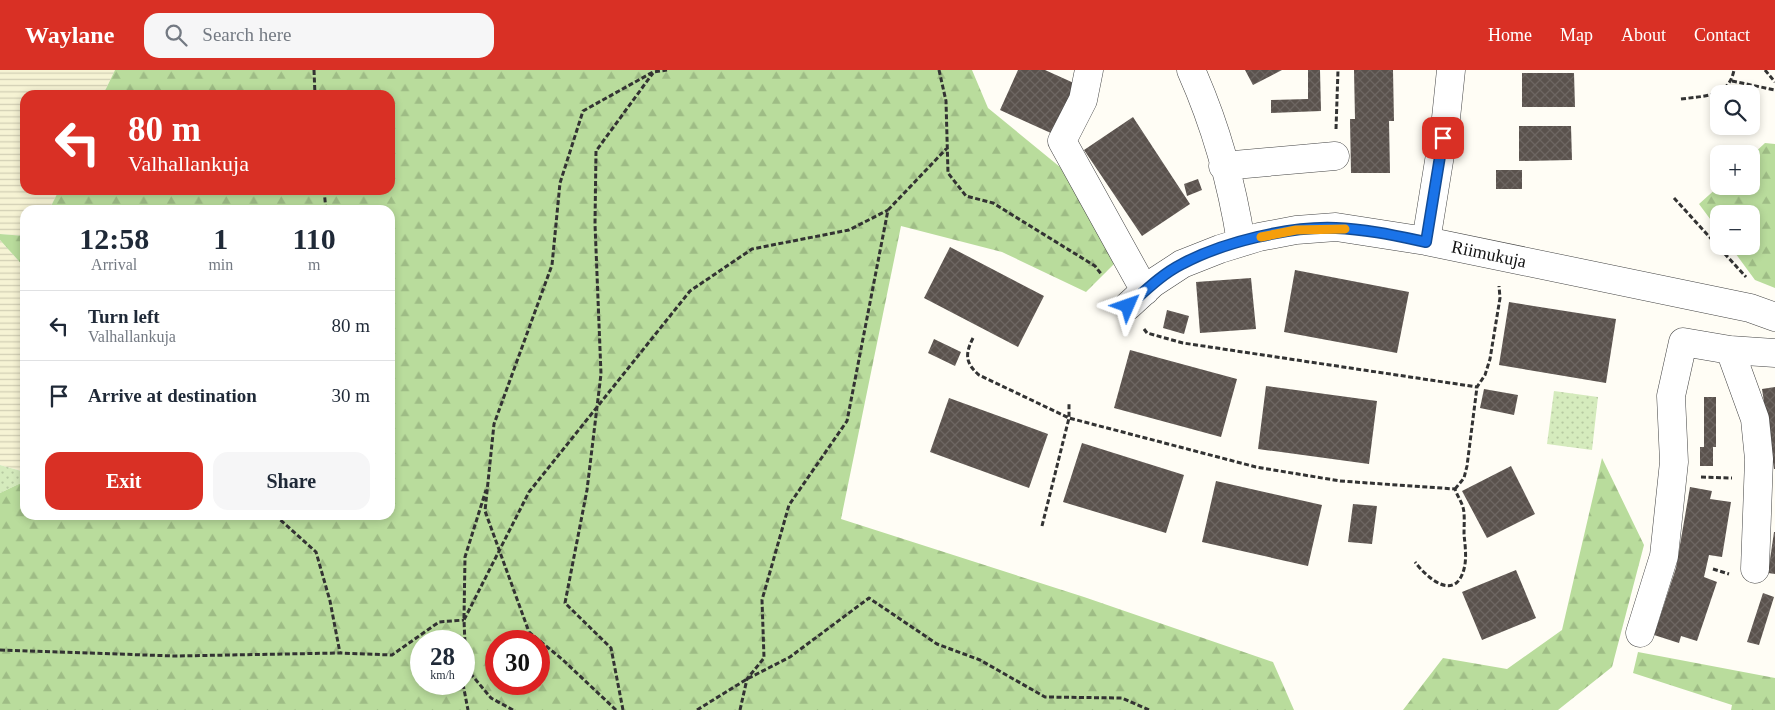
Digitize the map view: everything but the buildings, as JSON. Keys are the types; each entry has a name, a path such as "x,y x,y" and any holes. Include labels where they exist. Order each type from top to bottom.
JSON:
{"street":[{"path":"1089,70 1083,100 1062,141 1136,298"},
{"path":"1191,70 1208,110 1241,242"},
{"path":"1426,242 1446,118 1450,70"},
{"path":"1223,166 1335,156"},
{"name":"Riimukuja","path":"1136,298 1182,264 1241,242 1296,230 1336,228 1426,242 1750,308 1775,317"},
{"path":"1640,633 1664,556 1673,476 1671,396 1683,342 1730,350 1775,353"},
{"path":"1730,350 1755,419 1758,479 1756,569"}],"path":[{"path":"314,70 315,90"},
{"path":"616,710 563,660 529,632 485,511 494,424 552,265 560,184 583,110 654,71 667,70"},
{"path":"939,70 946,101 948,173 966,196 993,203 1095,266 1136,298 1147,332 1183,343 1477,387"},
{"path":"1335,156 1338,70"},
{"path":"1682,99 1718,94 1732,81 1734,70"},
{"path":"1766,70 1775,82"},
{"path":"623,710 611,648 565,603 587,490 600,374 595,224 596,151 654,71"},
{"path":"1732,81 1775,90"},
{"path":"513,710 492,698 466,668 464,620 529,492 690,291 752,249 849,230 888,210 948,147"},
{"path":"1674,198 1752,283"},
{"path":"740,710 747,679 764,658 762,600 789,505 847,421 888,210"},
{"path":"1455,489 1464,478 1477,387 1485,374 1490,359 1501,288 1495,283"},
{"path":"973,338 967,359 970,368 1069,418 1285,473 1340,481 1455,489"},
{"path":"1042,526 1069,418 1069,404"},
{"path":"1673,476 1758,479"},
{"path":"464,630 465,557 488,481"},
{"path":"1415,562 1425,575 1437,584 1447,586 1454,584 1462,576 1465,555 1463,508 1455,489"},
{"path":"281,520 316,552 330,601 340,652"},
{"path":"697,710 747,679 790,657 869,598 937,644 980,660 1045,697 1122,698 1149,710"},
{"path":"0,650 175,656 340,652 392,655 439,622 464,620"},
{"path":"465,695 468,710"}],"shaded area":[{"path":"0,70 115,70 105,90 20,90 20,195 56,195 52,205 20,205 20,236 0,234"},
{"path":"0,240 20,262 20,471 0,465"}],"green space":[{"path":"115,70 972,70 988,108 1060,167 1117,261 1086,292 1002,252 901,226 841,519 1084,597 1273,662 1294,710 0,710 0,493 20,483 20,520 395,520 395,205 52,205 56,195 395,195 395,90 105,90"},
{"path":"1765,143 1775,144 1775,288 1755,280 1737,255 1760,255 1760,205 1710,205 1710,219 1699,204 1710,194 1760,195 1760,148"},
{"path":"0,234 20,236 20,262 0,240"},
{"path":"1554,391 1598,397 1592,450 1547,444"},
{"path":"1602,458 1644,545 1612,667 1558,710 1403,710 1443,658 1507,669 1562,630"},
{"path":"0,465 20,471 20,483 0,493"},
{"path":"1638,652 1775,678 1775,710 1731,710 1732,705 1633,673"}],"slow traffic":[{"path":"1261,237 1296,230 1345,229"}],"route":[{"path":"1128,306 1153,283 1182,264 1220,249 1259,237 1296,230 1336,228 1382,233 1426,242 1443,138"}]}
